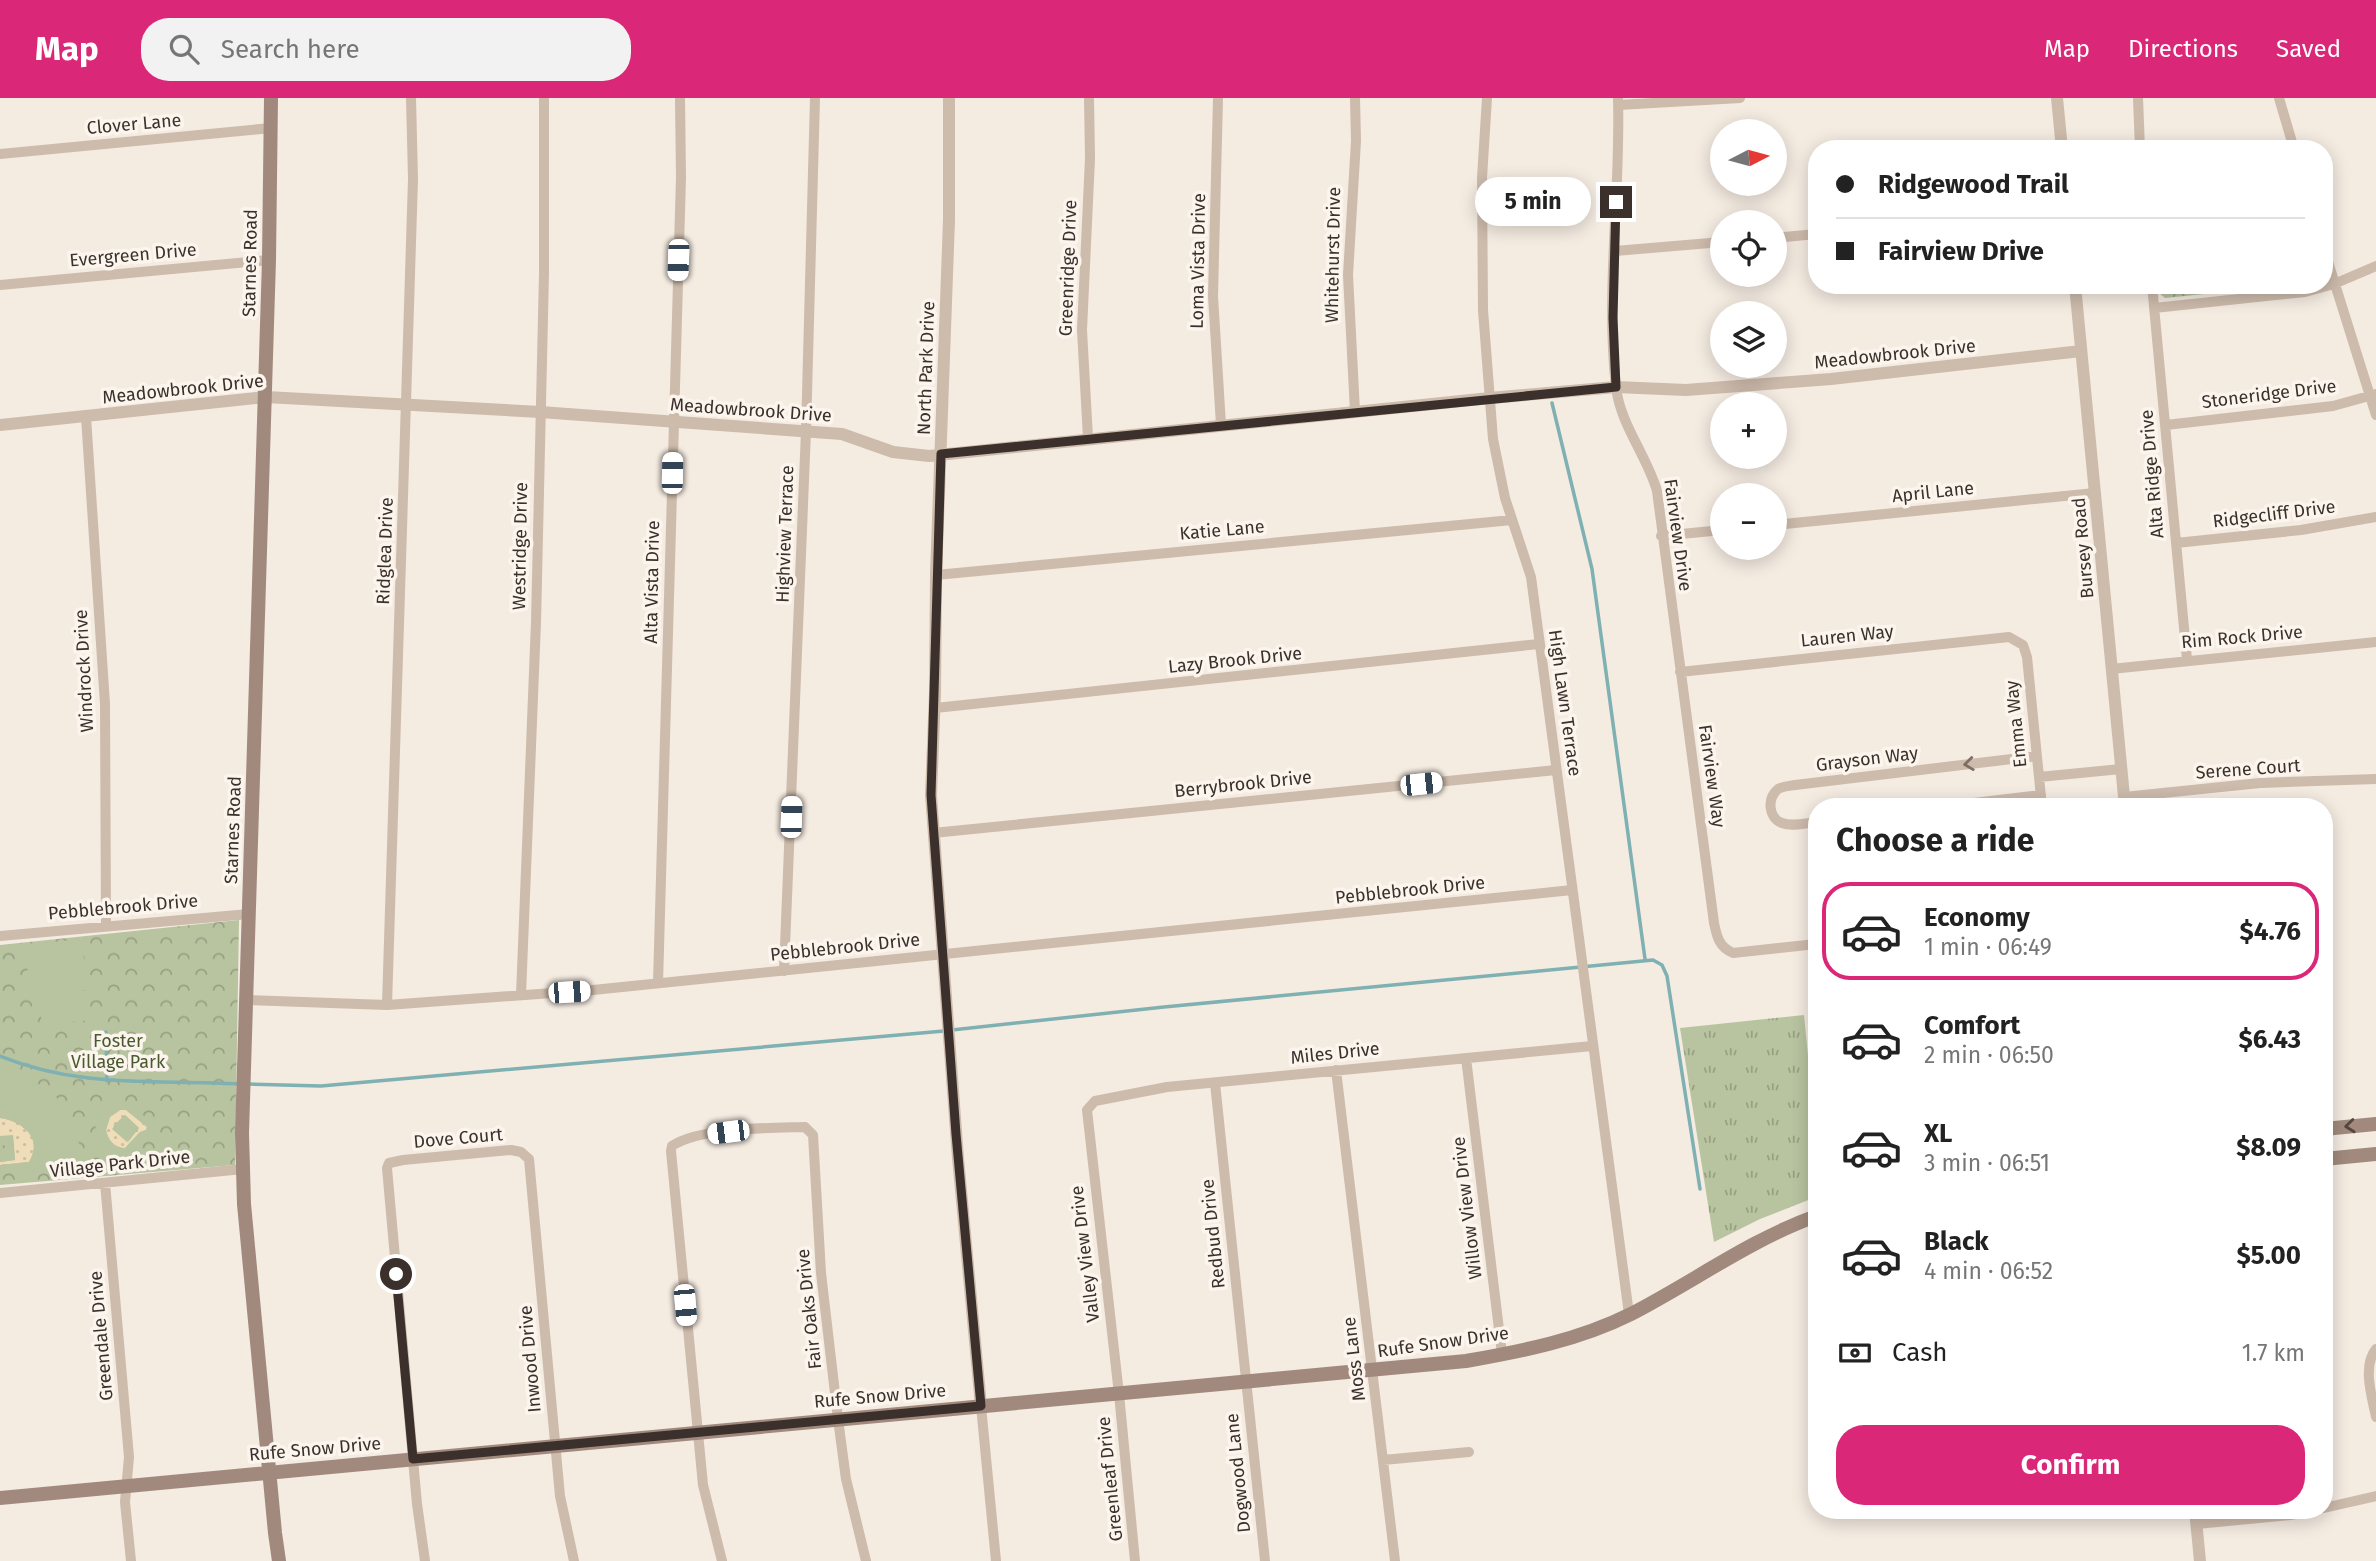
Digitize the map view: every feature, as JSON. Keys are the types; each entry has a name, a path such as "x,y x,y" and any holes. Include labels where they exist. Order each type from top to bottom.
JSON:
{"main road":[{"name":"Starnes Road","path":"271,98 270,260 243,1095 243,1169 244,1204 279,1561"},
{"path":"2333,1128 2376,1124"},
{"path":"2333,1157 2376,1154"},
{"name":"Rufe Snow Drive","path":"0,1498 1374,1370 1502,1354 1558,1342 1629,1314 1737,1253 1808,1219"}],"street":[{"name":"Ridglea Drive","path":"387,1005 407,406 413,179 411,98"},
{"name":"Westridge Drive","path":"522,995 536,622 546,155 544,98"},
{"name":"Alta Vista Drive","path":"658,983 681,177 680,98"},
{"name":"Highview Terrace","path":"784,971 806,431 815,98"},
{"name":"North Park Drive","path":"949,98 949,220 931,795 948,1030 996,1561"},
{"name":"Greenridge Drive","path":"1088,438 1082,330 1090,158 1089,98"},
{"name":"Loma Vista Drive","path":"1218,98 1213,296 1221,425"},
{"name":"Whitehurst Drive","path":"1355,98 1356,141 1348,275 1355,412"},
{"name":"High Lawn Terrace","path":"1487,98 1482,178 1483,310 1493,439 1505,498 1531,577 1629,1314"},
{"path":"1618,102 1740,98"},
{"path":"2057,98 2061,140"},
{"path":"2138,98 2140,140"},
{"path":"2279,98 2291,140"},
{"name":"Fairview Drive","path":"1618,102 1613,318 1616,387 1657,491 1671,606"},
{"name":"Clover Lane","path":"0,155 271,128"},
{"path":"1787,237 1808,235"},
{"path":"1615,251 1710,243"},
{"name":"Evergreen Drive","path":"0,285 270,260"},
{"path":"2334,284 2376,266"},
{"path":"2333,280 2359,367 2373,395 2376,415"},
{"name":"Bursey Road","path":"2076,294 2124,798"},
{"name":"Alta Ridge Drive","path":"2153,294 2187,660"},
{"path":"2154,308 2286,294"},
{"name":"Meadowbrook Drive","path":"0,425 266,397 540,412 842,434 916,456 1490,398 1616,387 1686,390 1831,379 2081,352"},
{"name":"Stoneridge Drive","path":"2166,425 2333,406 2373,395"},
{"name":"Windrock Drive","path":"86,417 105,704 106,925"},
{"name":"April Lane","path":"1787,524 2095,493"},
{"name":"Ridgecliff Drive","path":"2176,543 2301,530 2376,517"},
{"name":"Katie Lane","path":"936,575 1513,520"},
{"path":"1661,536 1710,531"},
{"name":"Fairview Way","path":"1671,606 1714,923 1720,944 1724,950 1733,953 1808,945"},
{"name":"Lauren Way","path":"1680,673 2000,637 2018,641"},
{"name":"Emma Way","path":"2018,641 2023,645 2027,657 2041,798"},
{"name":"Rim Rock Drive","path":"2111,669 2376,642"},
{"name":"Lazy Brook Drive","path":"934,708 1539,644"},
{"name":"Grayson Way","path":"1808,822 1788,825 1774,818 1770,808 1773,794 1782,787 1795,785 2037,756"},
{"path":"2039,777 2121,769"},
{"name":"Berrybrook Drive","path":"933,833 1556,770"},
{"name":"Serene Court","path":"2153,798 2260,783 2376,779"},
{"path":"2016,798 2041,795"},
{"name":"Pebblebrook Drive","path":"247,1000 387,1005 522,995 784,971 1572,890"},
{"name":"Pebblebrook Drive","path":"0,936 249,914"},
{"name":"Miles Drive","path":"1087,1110 1095,1101 1167,1087 1592,1046"},
{"name":"Willow View Drive","path":"1466,1058 1502,1354"},
{"name":"Moss Lane","path":"1336,1070 1395,1561"},
{"name":"Redbud Drive","path":"1215,1083 1247,1381"},
{"name":"Valley View Drive","path":"1087,1110 1119,1394"},
{"name":"Fair Oaks Drive","path":"697,1433 672,1146 701,1135 756,1128 805,1127 813,1135 821,1273 846,1479 866,1561"},
{"name":"Dove Court","path":"413,1459 387,1168 389,1163 393,1162 511,1150 525,1154"},
{"name":"Inwood Drive","path":"525,1154 529,1160 560,1496 574,1561"},
{"name":"Village Park Drive","path":"0,1193 243,1169"},
{"name":"Greendale Drive","path":"105,1183 129,1457 125,1503 131,1561"},
{"path":"2374,1351 2369,1368 2376,1417"},
{"name":"Dogwood Lane","path":"1247,1381 1265,1561"},
{"name":"Greenleaf Drive","path":"1119,1394 1135,1561"},
{"path":"697,1433 703,1485 722,1561"},
{"path":"1383,1460 1469,1452"},
{"path":"413,1459 425,1561"},
{"path":"0,1487 0,1498"},
{"path":"2333,1506 2376,1496"},
{"path":"2196,1519 2200,1561"},
{"path":"2197,1524 2249,1519"}],"green space":[{"path":"2160,294 2204,294 2165,298"},
{"name":"Foster Village Park","path":"239,920 235,1165 0,1185 0,945"},
{"path":"82,939 87,990 30,996 25,945"},
{"path":"88,992 90,1020 42,1025 39,997"},
{"path":"1804,1015 1808,1055 1808,1200 1760,1219 1714,1242 1680,1028"},
{"path":"0,1071 47,1087 67,1113 76,1132 82,1164 0,1173 0,1165 29,1162 34,1145 23,1127 0,1118"},
{"path":"112,1100 142,1112 150,1129 144,1143 116,1157 107,1151 97,1137 96,1130 105,1108","holes":["120,1110 126,1110 147,1127 125,1148 112,1143 106,1130 110,1117"]},
{"path":"125,1115 139,1128 127,1142 112,1129"},
{"path":"13,1135 15,1160 0,1162 0,1154 6,1148 0,1145 0,1136"}],"sand":[{"path":"120,1110 126,1110 147,1127 125,1148 121,1148 112,1143 107,1134 110,1117","holes":["125,1115 139,1128 128,1142 113,1126"]},
{"path":"0,1118 23,1127 32,1138 33,1153 29,1162 0,1165 0,1162 15,1160 13,1136 0,1136"}],"waterway":[{"path":"1552,403 1592,569 1645,959"},
{"path":"952,1030 1653,960 1662,965 1667,976 1700,1189"},
{"path":"247,1084 321,1086 944,1031"},
{"path":"106,1032 107,1081"},
{"path":"0,1056 60,1074 89,1078 240,1084"}],"route":[{"path":"396,1274 413,1459 981,1406 956,1134 931,795 941,454 1616,387 1613,318 1616,202"}]}
